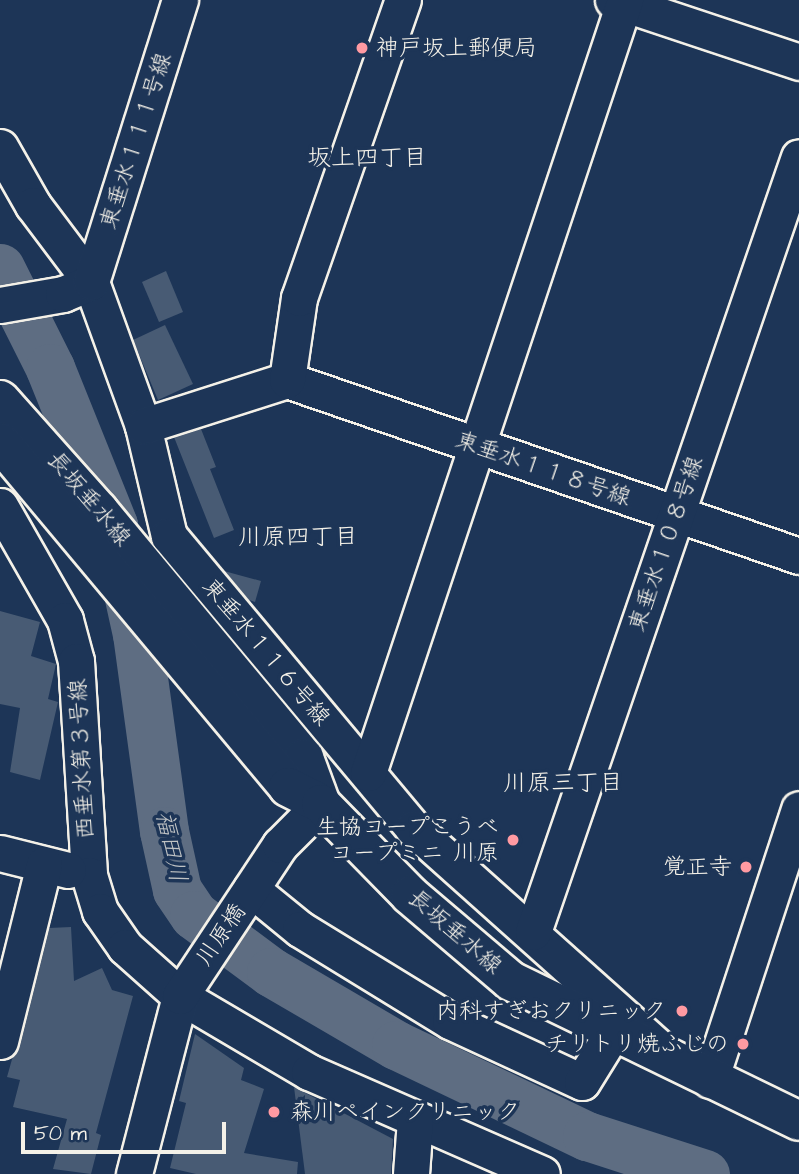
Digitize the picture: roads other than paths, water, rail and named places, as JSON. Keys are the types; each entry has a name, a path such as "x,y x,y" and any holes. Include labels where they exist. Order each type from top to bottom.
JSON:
{"main road":[{"name":"長坂垂水線","path":"0,400 190,645"},
{"name":"長坂垂水線","path":"0,442 190,645 304,758 321,804 410,895 511,981 799,1121"}],"street":[{"name":"東垂水１１１号線","path":"77,288 180,0"},
{"path":"143,426 287,380 299,298 403,0"},
{"path":"368,773 621,1 799,62"},
{"name":"東垂水１１６号線","path":"0,147 77,288 143,426 169,536 413,828 533,932 676,1063"},
{"name":"東垂水１０８号線","path":"533,932 799,157"},
{"path":"0,305 77,288"},
{"name":"東垂水１１８号線","path":"287,380 799,556"},
{"name":"西垂水第３号線","path":"0,506 65,620 76,661 89,876 100,911 125,947 309,1072 542,1174"},
{"path":"321,804 280,845 251,889 300,929 450,1021 582,1082 613,1032"},
{"path":"710,1080 799,808"},
{"path":"0,853 89,876"},
{"path":"0,1041 44,864"},
{"name":"川原橋","path":"134,1174 185,989 251,889"},
{"path":"411,1174 415,1119"}],"waterway":[{"name":"福田川","path":"0,268 50,368 113,525 137,634 164,831 177,890 194,915 271,972 396,1045 587,1136 705,1174"}],"place":[{"name":"神戸坂上郵便局","path":"362,48"},
{"name":"生協コープこうべ コープミニ 川原","path":"513,840"},
{"name":"覚正寺","path":"746,867"},
{"name":"内科すぎおクリニック","path":"682,1011"},
{"name":"チリトリ焼ふじの","path":"743,1044"},
{"name":"森川ペインクリニック","path":"274,1112"}],"district":[{"name":"坂上四丁目","path":"367,159"},
{"name":"川原四丁目","path":"298,538"},
{"name":"川原三丁目","path":"563,784"}]}
